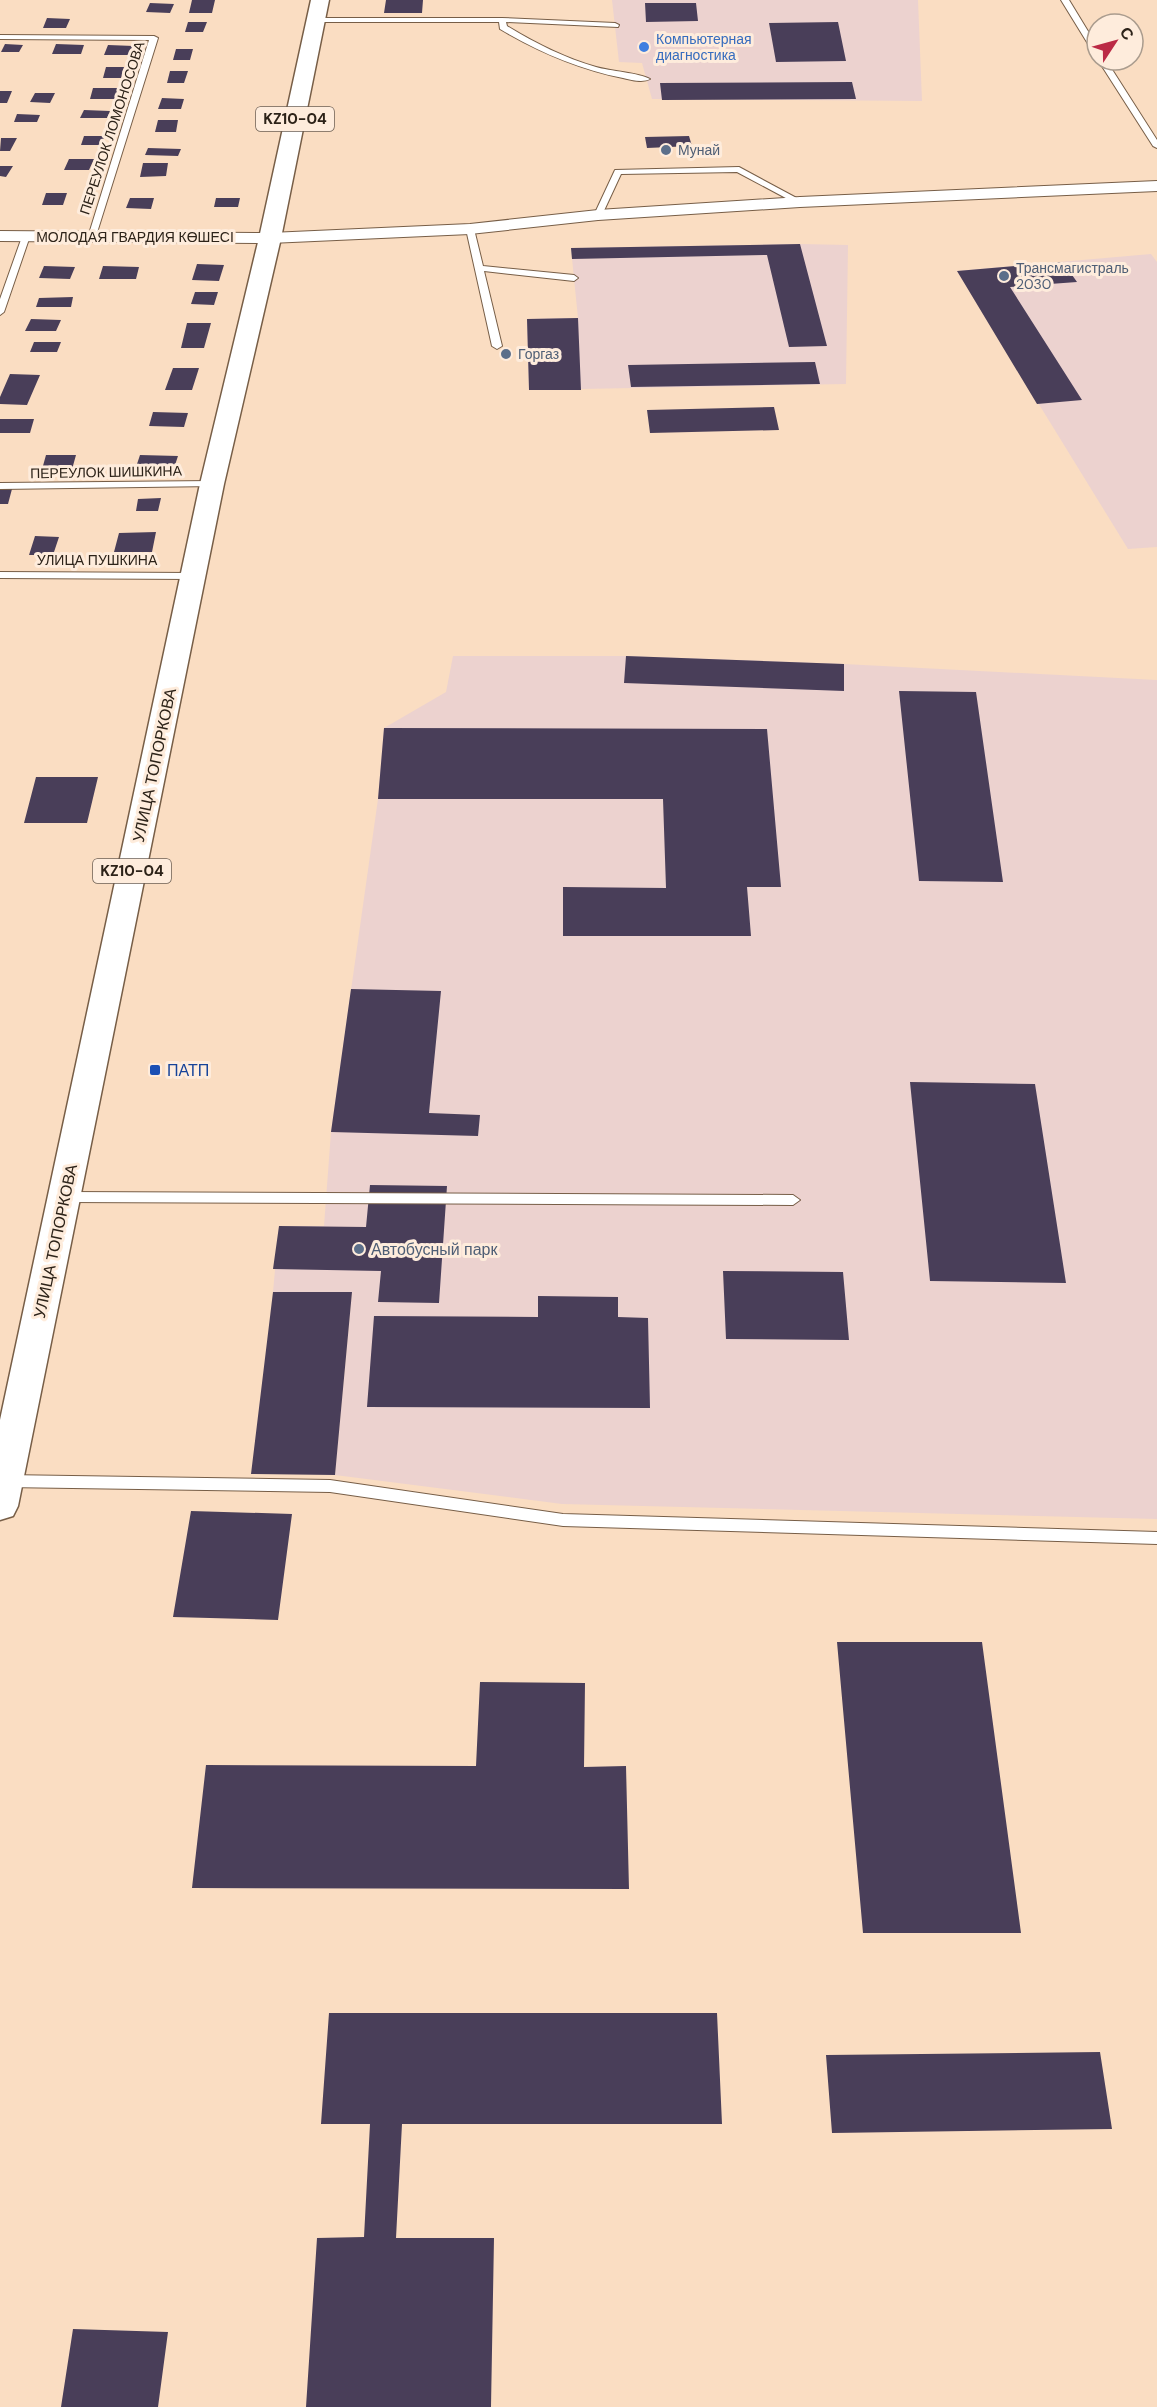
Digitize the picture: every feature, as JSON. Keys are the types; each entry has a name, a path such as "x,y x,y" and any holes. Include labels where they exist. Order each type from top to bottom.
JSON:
{"highway":[{"name":"KZ10-04","path":"270,238 320,0"},
{"name":"УЛИЦА ТОПОРКОВА","path":"3,1493 9,1422 64,1197 212,484 270,238"}],"street":[{"name":"МОЛОДАЯ ГВАРДИЯ КӨШЕСІ","path":"0,236 270,238 470,230 598,215 800,202 1157,186"}],"lane":[{"path":"1065,0 1085,32"},
{"path":"316,20 502,20 615,26"},
{"path":"502,20 504,27 512,33 562,58 608,73 646,79"},
{"name":"ПЕРЕУЛОК ЛОМОНОСОВА","path":"0,38 154,38 92,237"},
{"path":"1110,72 1157,146"},
{"path":"598,215 618,172 739,169 800,202"},
{"path":"470,230 497,346"},
{"path":"0,312 26,236"},
{"path":"479,268 574,278"},
{"name":"ПЕРЕУЛОК ШИШКИНА","path":"0,486 212,484"},
{"name":"УЛИЦА ПУШКИНА","path":"0,574 194,576"},
{"path":"64,1197 793,1200"},
{"path":"3,1493 330,1486 563,1520 1157,1538"}],"shaded area":[{"path":"612,0 918,0 922,101 652,99 642,63 619,62"},
{"path":"848,245 846,384 529,390 527,319 578,318 571,248"},
{"path":"1151,254 1157,262 1157,547 1128,549 957,271"},
{"name":"Автобусный парк","path":"453,656 626,656 844,664 1157,680 1157,1519 562,1504 335,1475 352,1292 273,1292 279,1226 324,1226 331,1132 378,799 384,728 446,692"}],"building":[{"path":"192,0 215,0 212,13 189,13"},
{"path":"386,0 423,0 422,13 384,13"},
{"path":"150,3 174,4 170,13 146,12"},
{"path":"645,3 696,3 698,21 646,22"},
{"path":"47,18 70,19 66,28 43,28"},
{"path":"188,22 207,22 203,32 185,32"},
{"path":"838,22 846,61 776,62 769,23"},
{"path":"5,44 23,45 19,52 1,52"},
{"path":"56,44 84,45 81,54 52,54"},
{"path":"108,45 134,46 131,55 104,55"},
{"path":"176,49 193,49 190,60 173,60"},
{"path":"106,67 124,67 121,78 103,78"},
{"path":"170,71 188,71 184,83 167,83"},
{"path":"852,82 856,99 662,100 660,83"},
{"path":"93,88 119,88 115,99 90,99"},
{"path":"0,91 12,91 7,103 0,103"},
{"path":"35,93 55,93 50,103 30,102"},
{"path":"162,98 184,99 181,109 158,109"},
{"path":"84,110 110,111 107,118 80,118"},
{"path":"17,114 40,115 37,122 14,122"},
{"path":"158,120 178,120 176,132 155,132"},
{"path":"84,136 104,136 102,145 81,145"},
{"path":"689,136 692,146 647,148 645,137"},
{"path":"1,138 17,138 10,151 0,151"},
{"path":"148,148 181,149 178,156 145,155"},
{"path":"69,159 94,159 89,170 64,170"},
{"path":"143,163 168,163 166,176 140,177"},
{"path":"0,166 13,166 6,177 0,176"},
{"path":"46,193 67,193 63,205 42,205"},
{"path":"130,198 154,198 151,209 126,208"},
{"path":"216,198 240,198 238,207 214,207"},
{"path":"800,244 827,346 789,347 767,255 572,259 571,248"},
{"path":"1063,262 1077,282 1010,287 1082,400 1037,404 957,271"},
{"path":"197,264 224,265 219,281 192,280"},
{"path":"44,266 75,267 70,279 39,278"},
{"path":"103,266 139,267 136,279 99,279"},
{"path":"195,292 218,292 214,305 191,304"},
{"path":"73,297 71,307 36,307 39,298"},
{"path":"578,318 581,390 529,390 527,319"},
{"path":"31,319 61,320 56,331 25,331"},
{"path":"187,323 211,323 204,348 181,348"},
{"path":"34,342 61,342 57,352 30,352"},
{"path":"815,362 820,384 631,387 628,365"},
{"path":"173,368 199,368 192,390 165,390"},
{"path":"10,374 40,375 27,405 0,404 0,397"},
{"path":"774,407 779,430 650,433 647,410"},
{"path":"153,412 188,413 184,427 149,426"},
{"path":"0,419 34,419 30,433 0,433"},
{"path":"46,455 76,455 71,473 41,473"},
{"path":"140,455 178,456 173,471 135,470"},
{"path":"0,489 12,489 8,504 0,504"},
{"path":"161,498 158,511 136,511 138,499"},
{"path":"156,532 152,552 114,552 119,533"},
{"path":"35,536 59,537 53,555 29,555"},
{"path":"626,656 844,664 844,691 624,683"},
{"path":"899,691 976,692 1003,882 919,881"},
{"path":"384,728 767,729 781,887 747,887 751,936 563,936 563,887 666,888 663,799 378,799"},
{"path":"36,777 98,777 87,823 24,823"},
{"path":"351,989 441,991 429,1113 480,1115 478,1136 331,1132"},
{"path":"910,1082 1035,1084 1066,1283 930,1281"},
{"name":"Автобусный парк","path":"370,1185 447,1186 439,1303 378,1302 381,1271 273,1269 279,1226 366,1227"},
{"path":"723,1271 843,1272 849,1340 726,1339"},
{"path":"273,1292 352,1292 335,1475 251,1474"},
{"path":"538,1296 618,1297 618,1317 648,1318 650,1408 367,1407 374,1316 538,1317"},
{"path":"191,1511 292,1514 278,1620 173,1617"},
{"path":"837,1642 982,1642 1021,1933 863,1933"},
{"path":"480,1682 585,1683 584,1767 626,1766 629,1889 192,1888 206,1765 476,1766"},
{"path":"329,2013 717,2013 722,2124 402,2124 396,2238 494,2238 491,2407 306,2407 317,2238 364,2237 370,2124 321,2124"},
{"path":"1100,2052 1112,2129 832,2133 826,2055"},
{"path":"73,2329 168,2332 158,2407 61,2407"}],"place":[{"name":"Компьютерная диагностика","path":"644,47"},
{"name":"Мунай","path":"666,150"},
{"name":"Трансмагистраль 2030","path":"1004,276"},
{"name":"Горгаз","path":"506,354"},
{"name":"ПАТП","path":"155,1070"},
{"name":"Автобусный парк","path":"359,1249"}]}
